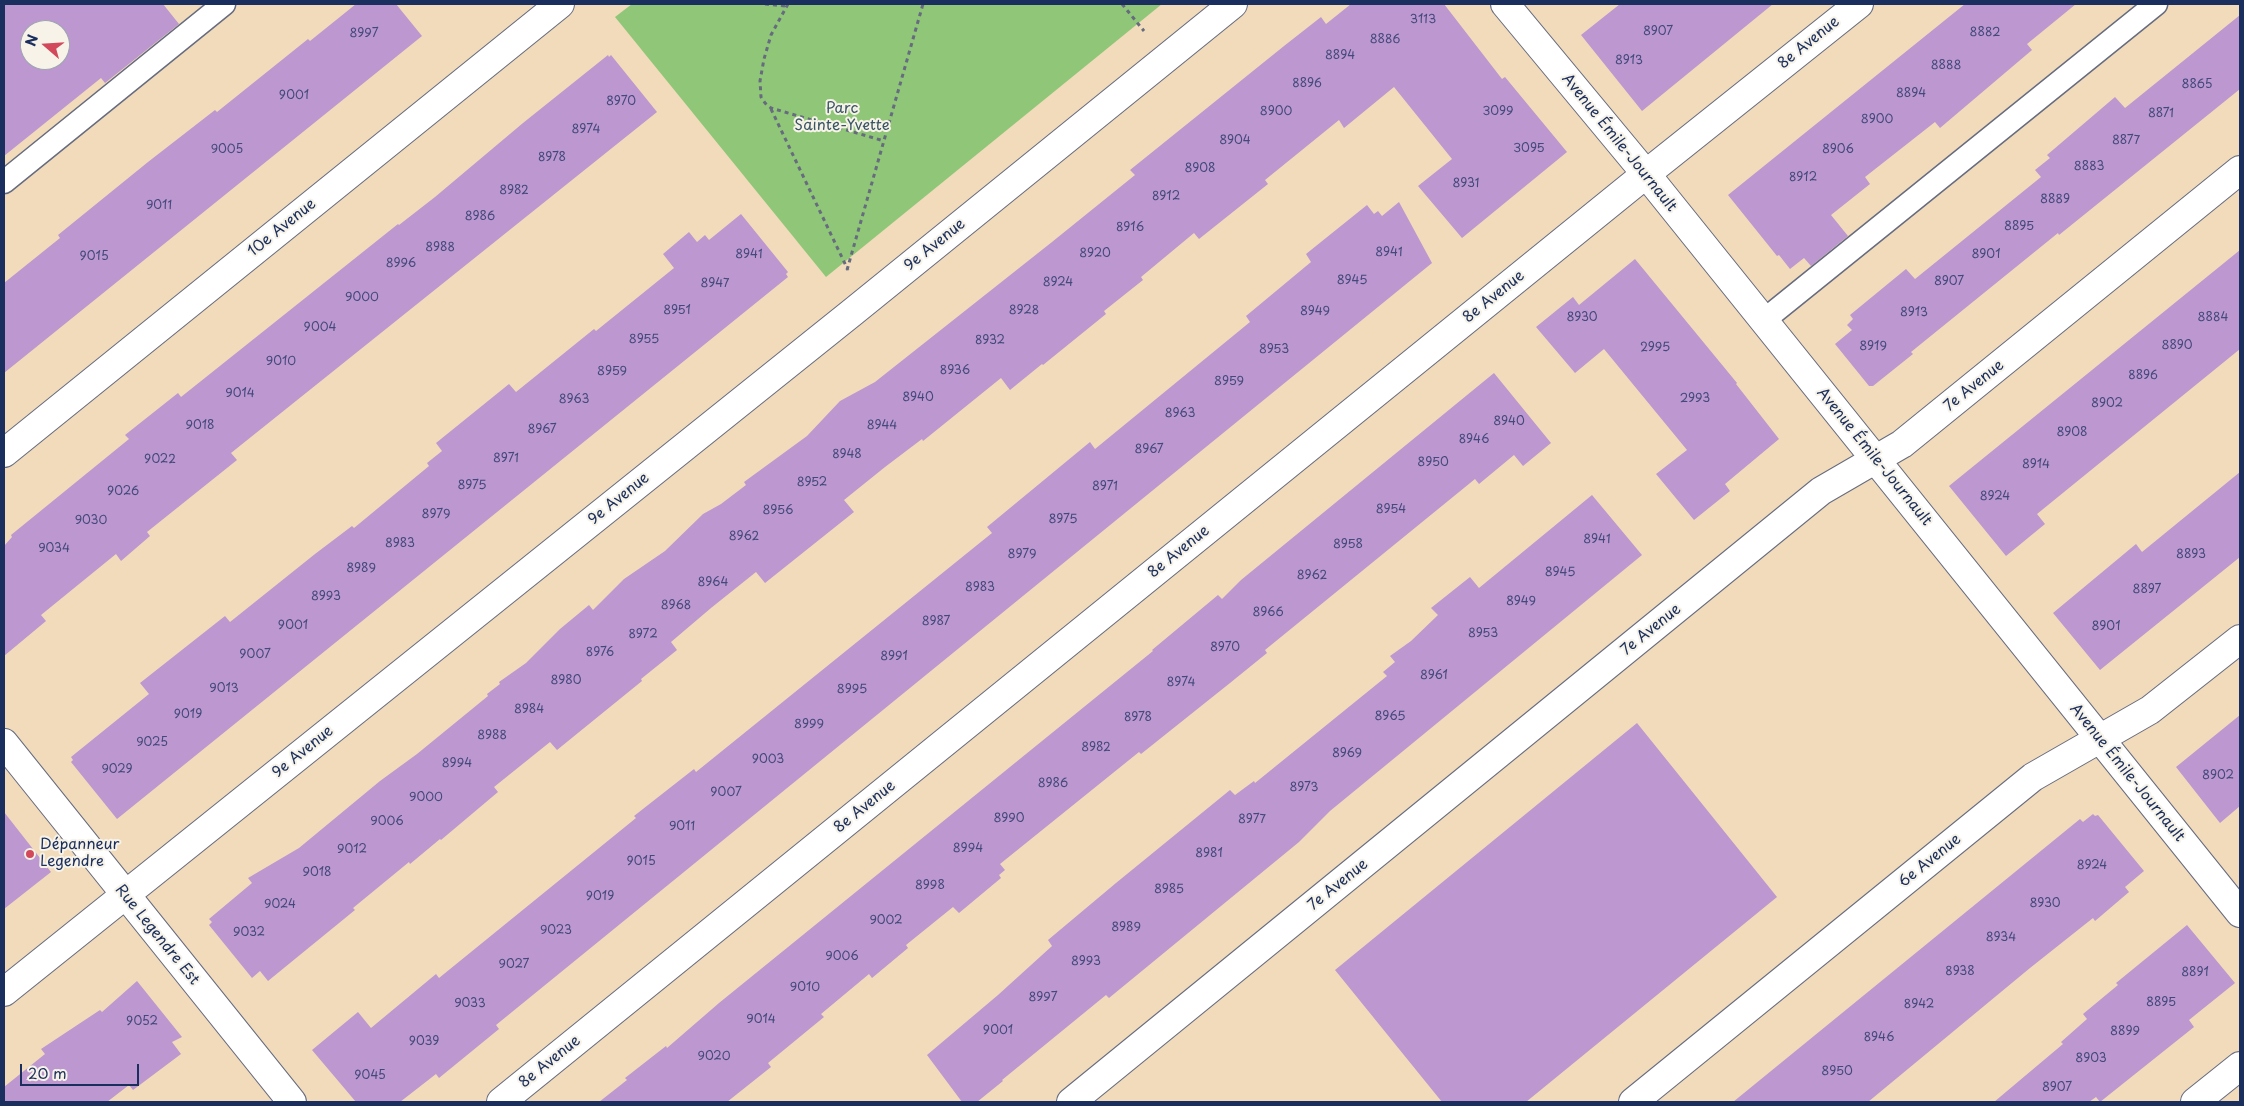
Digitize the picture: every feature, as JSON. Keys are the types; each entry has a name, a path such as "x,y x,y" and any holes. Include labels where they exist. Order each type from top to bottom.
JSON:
{"street":[{"name":"10e Avenue","path":"4,453 560,4"},
{"name":"9e Avenue","path":"4,992 854,312 1233,4"},
{"name":"Avenue Émile-Journault","path":"1505,4 1646,174 2240,914"},
{"name":"8e Avenue","path":"501,1102 1858,4"},
{"name":"7e Avenue","path":"1072,1102 1821,491 1902,444 2240,170"},
{"name":"6e Avenue","path":"1634,1102 2032,777 2150,710 2240,639"},
{"name":"Rue Legendre Est","path":"4,743 124,895 292,1102"},
{"path":"2195,1102 2240,1066"}],"lane":[{"path":"4,182 224,4"},
{"path":"1763,321 2156,4"}],"path":[{"path":"765,4 786,5 771,35 760,81 761,97 771,108 848,270"},
{"path":"845,279 924,4"},
{"path":"771,108 884,140"}],"green space":[{"name":"Parc Sainte-Yvette","path":"632,4 1162,4 826,277 615,17"}],"building":[{"path":"4,4 163,4 179,24 105,83 101,78 4,156"},
{"path":"356,4 396,4 422,36 4,373 4,283 60,238 58,235 148,162 215,110 217,112 308,39 310,41"},
{"path":"1351,4 1444,4 1502,79 1505,77 1567,152 1462,238 1418,186 1452,159 1394,87 1344,128 1339,120 1265,180 1268,184 1199,239 1194,233 1141,277 1143,280 1104,311 1106,314 1043,365 1010,390 1001,378 923,441 922,439 885,467 844,500 854,512 765,583 756,572 711,608 671,642 677,650 641,679 642,681 557,750 550,742 494,787 498,792 441,840 410,864 409,862 353,908 355,910 268,981 260,971 252,978 209,925 212,922 209,919 252,883 248,878 299,848 380,781 417,754 488,696 487,694 500,684 499,682 526,663 560,629 589,605 593,610 624,579 665,551 703,514 721,504 746,485 744,482 807,436 840,401 875,382 1052,242 1135,175 1130,170 1284,46 1321,17 1326,24"},
{"path":"1620,4 1773,4 1642,111 1581,35"},
{"path":"1965,4 2076,4 2027,44 2032,50 1940,128 1935,122 1865,177 1870,184 1831,215 1848,236 1811,266 1804,258 1790,269 1779,255 1777,256 1728,195"},
{"path":"2240,15 2240,89 1911,352 1913,354 1873,386 1869,386 1835,344 1852,330 1847,325 1853,319 1850,315 1906,269 1915,279 2041,177 2035,170 2050,158 2047,155 2115,97 2125,108"},
{"path":"608,55 609,57 611,55 657,112 231,453 237,460 147,532 150,536 121,561 116,554 41,615 46,621 4,656 4,546 12,537 11,535 129,439 125,435 178,393 181,397 398,224 435,197"},
{"path":"1399,202 1432,263 496,1025 499,1029 439,1078 436,1074 400,1102 356,1102 312,1050 358,1012 371,1028 436,974 439,978 636,818 634,816 694,769 696,772 992,533 987,527 1090,442 1095,449 1250,322 1246,316 1311,262 1306,254 1367,205 1374,214 1378,211 1382,216"},
{"path":"741,214 788,272 786,274 788,277 117,819 71,762 73,760 71,757 149,694 140,683 225,616 230,622 315,554 352,526 354,528 429,466 427,463 442,451 436,443 509,384 516,392 674,268 663,254 689,232 697,242 705,235 709,240"},
{"path":"2240,250 2240,349 2037,514 2045,524 2006,556 1949,486"},
{"path":"1635,259 1737,383 1779,439 1725,484 1730,491 1694,520 1656,474 1687,450 1604,349 1575,373 1536,327 1573,297 1579,305"},
{"path":"1494,373 1551,443 1523,466 1514,455 1479,484 1475,479 1265,650 1267,653 1230,683 1141,754 1139,752 1000,864 1005,870 999,875 1001,878 959,913 953,907 906,945 908,948 872,978 869,974 821,1014 824,1017 768,1063 771,1067 727,1102 599,1102 627,1080 625,1078 666,1046 667,1048 719,1003 1153,651 1218,595 1222,599 1241,580"},
{"path":"2240,472 2240,557 2100,670 2053,613 2136,544 2142,552"},
{"path":"1592,495 1642,555 1330,811 1299,842 1109,998 1106,995 977,1102 962,1102 927,1055 1052,946 1048,940 1116,883 1230,790 1235,795 1254,781 1255,783 1387,676 1383,672 1395,662 1390,656 1411,641 1438,615 1431,608 1470,577 1479,588"},
{"path":"2240,715 2240,806 2220,823 2176,767"},
{"path":"1637,723 1777,897 1526,1102 1442,1102 1335,970"},
{"path":"4,812 51,872 4,909"},
{"path":"2093,814 2095,816 2098,815 2144,871 2125,887 2129,892 2095,921 2093,918 2030,968 1868,1102 1733,1102 2080,819 2083,822"},
{"path":"2187,925 2235,983 2189,1020 2194,1027 2100,1102 2096,1097 2089,1102 1994,1102 2063,1044 2061,1042 2087,1019 2083,1014 2118,985 2116,983"},
{"path":"137,981 182,1037 172,1042 181,1054 133,1090 129,1085 107,1102 4,1102 4,1087 45,1054 41,1049 100,1010 102,1012"}],"place":[{"name":"Dépanneur Legendre","path":"30,854"}]}
